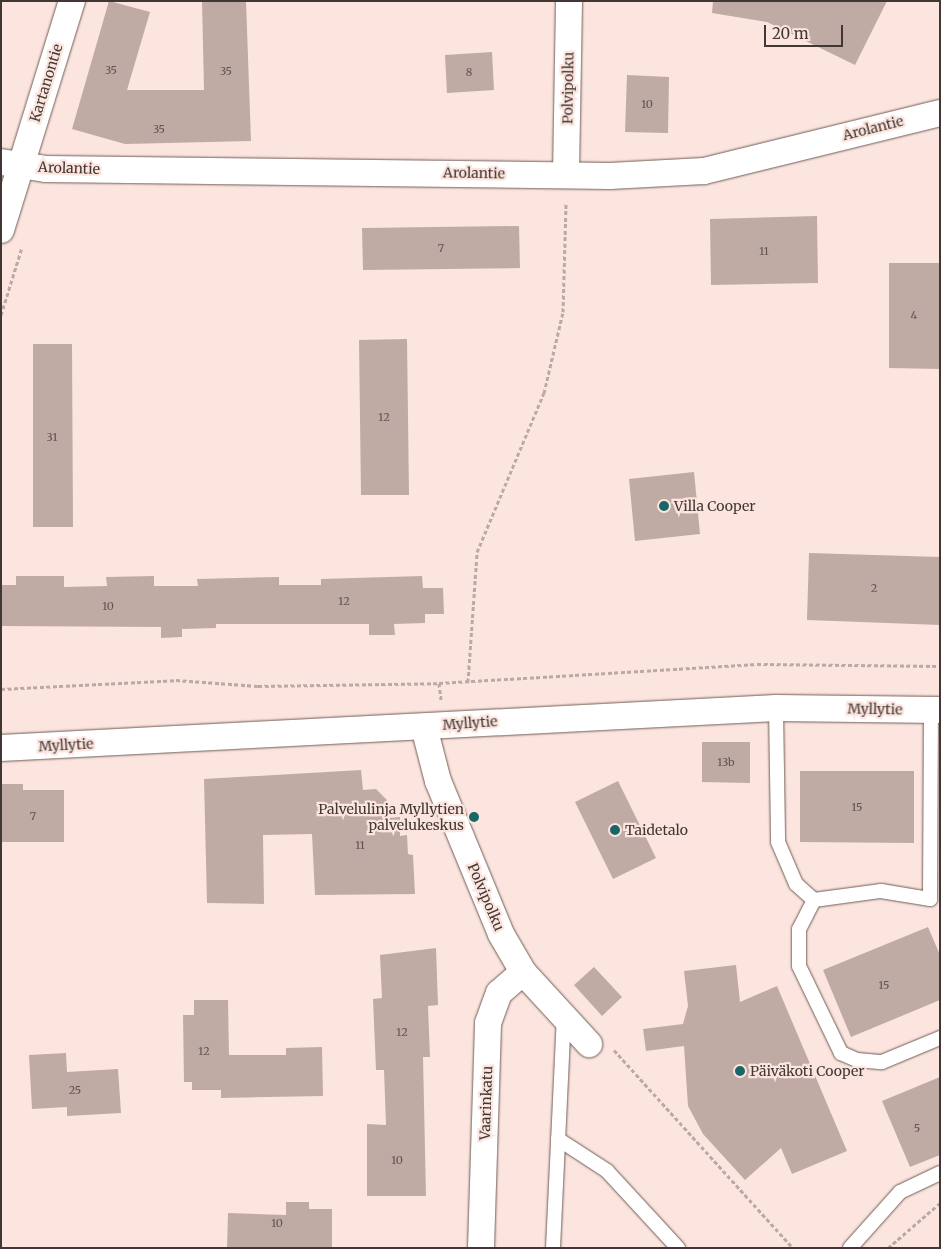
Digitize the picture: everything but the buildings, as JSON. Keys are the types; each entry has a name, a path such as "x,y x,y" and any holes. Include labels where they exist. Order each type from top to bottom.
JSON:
{"street":[{"name":"Kartanontie","path":"1,230 11,164 72,1"},
{"name":"Polvipolku","path":"566,174 569,1"},
{"name":"Arolantie","path":"11,164 46,169 566,174 704,171 940,113"},
{"name":"Myllytie","path":"1,748 776,708 936,710"},
{"name":"Polvipolku","path":"424,726 438,781 502,934 523,972 564,1016 598,1043"},
{"name":"Vaarinkatu","path":"481,1248 488,1023 499,993 523,972"}],"lane":[{"path":"776,708 778,842 796,884 814,900 881,891 930,899 936,710"},
{"path":"814,900 799,929 800,966 841,1053 857,1060 882,1062 940,1038"},
{"path":"553,1248 564,1016"},
{"path":"558,1139 607,1171 678,1248"},
{"path":"850,1248 900,1192 940,1174"}],"path":[{"path":"468,682 477,552 544,393 563,312 566,174"},
{"path":"1,689 176,680 258,686 468,682 757,664 940,666"},
{"path":"598,1043 793,1248"},
{"path":"888,1248 940,1203"}],"place":[{"name":"Villa Cooper","path":"664,506"},
{"name":"Palvelulinja Myllytien palvelukeskus","path":"474,817"},
{"name":"Taidetalo","path":"615,830"},
{"name":"Päiväkoti Cooper","path":"740,1071"}]}
